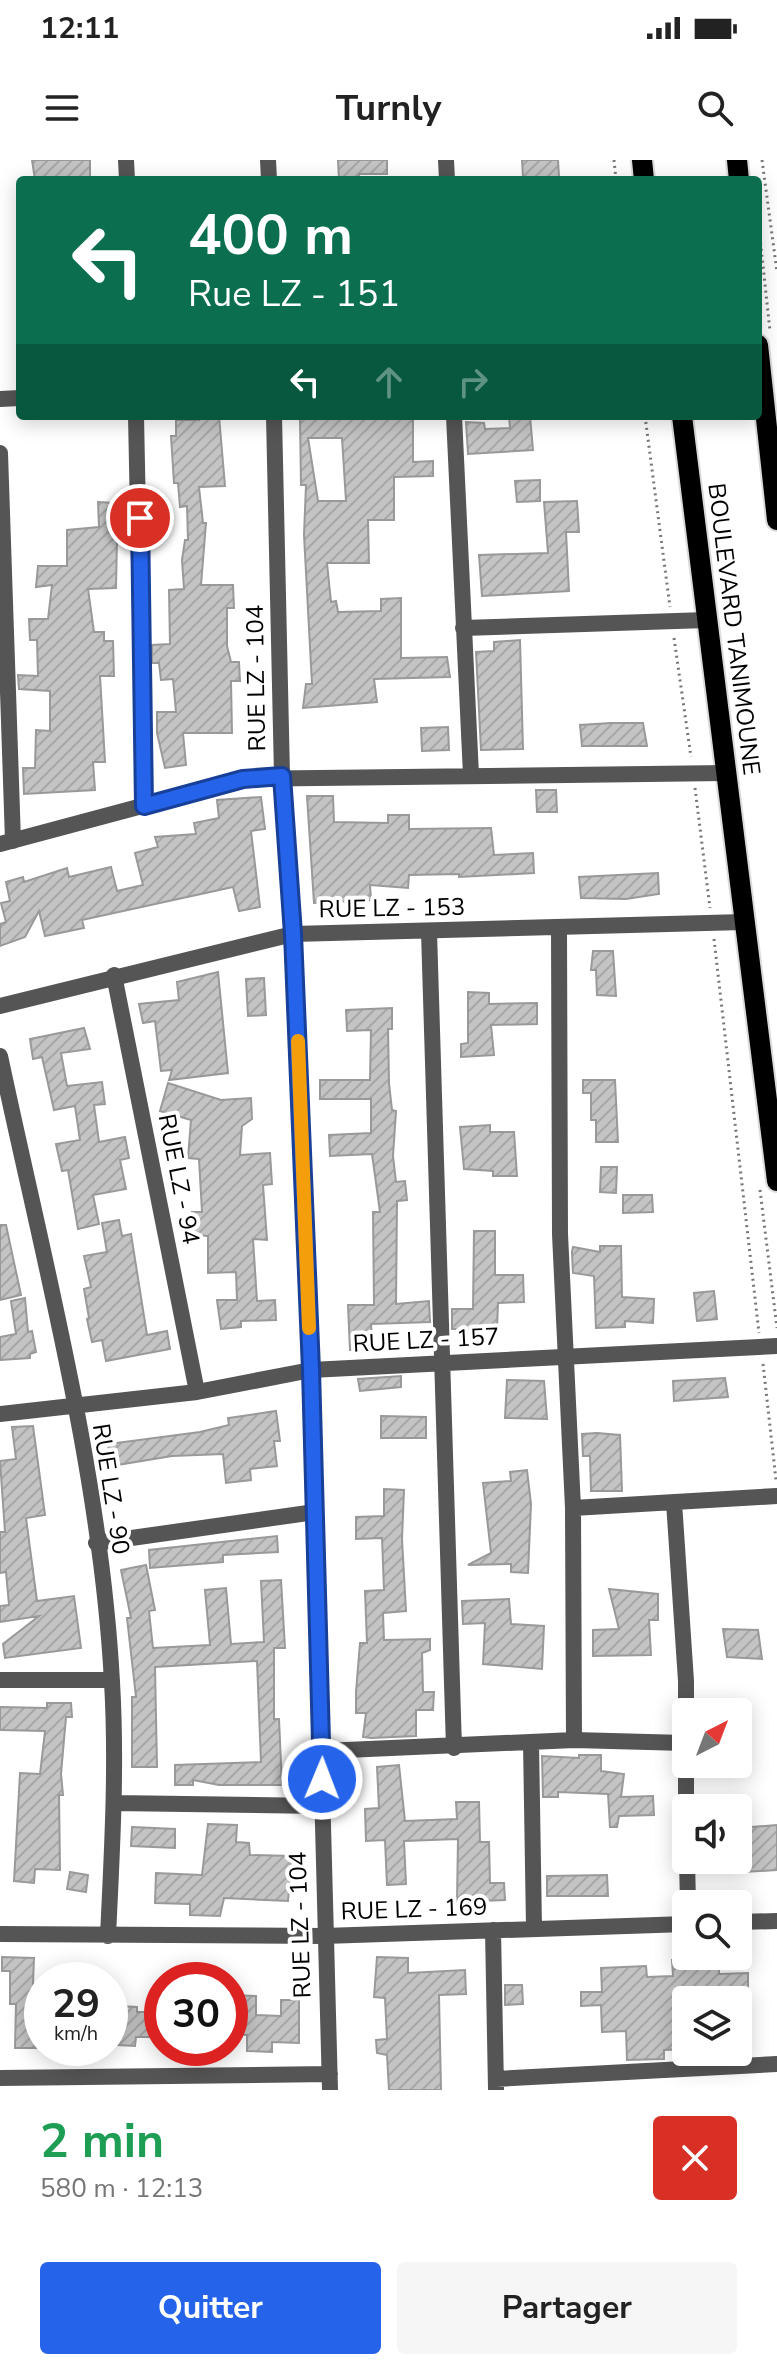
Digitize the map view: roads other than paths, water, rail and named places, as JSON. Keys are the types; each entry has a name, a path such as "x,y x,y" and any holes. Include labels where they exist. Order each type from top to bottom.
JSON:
{"main road":[{"path":"766,354 777,512"},
{"name":"BOULEVARD TANIMOUNE","path":"682,420 777,1181"}],"street":[{"path":"136,420 144,806"},
{"name":"RUE LZ - 104","path":"274,420 282,776 293,934 311,1370 330,2082"},
{"path":"454,420 471,775"},
{"path":"0,453 7,842 243,779 282,776 345,780 471,775 726,773"},
{"path":"463,628 707,620"},
{"name":"RUE LZ - 153","path":"0,1006 114,975 293,934 559,930 744,922"},
{"path":"559,930 560,1234 573,1508 574,1740"},
{"path":"429,932 454,1748"},
{"name":"RUE LZ - 94","path":"114,975 197,1392"},
{"name":"RUE LZ - 90","path":"0,1056 74,1405 96,1543 112,1680 114,1803 108,1936"},
{"name":"RUE LZ - 157","path":"0,1414 197,1392 311,1370 769,1347"},
{"path":"573,1508 777,1494"},
{"path":"674,1502 686,1698"},
{"path":"96,1543 315,1512"},
{"path":"0,1680 112,1680"},
{"path":"323,1751 454,1748 574,1740 672,1743"},
{"path":"531,1742 534,1928"},
{"path":"114,1803 321,1806"},
{"path":"752,1922 777,1921"},
{"name":"RUE LZ - 169","path":"0,1934 324,1936 672,1924"},
{"path":"493,1930 496,2084 777,2064"},
{"path":"0,2078 113,2084 330,2082"}]}
